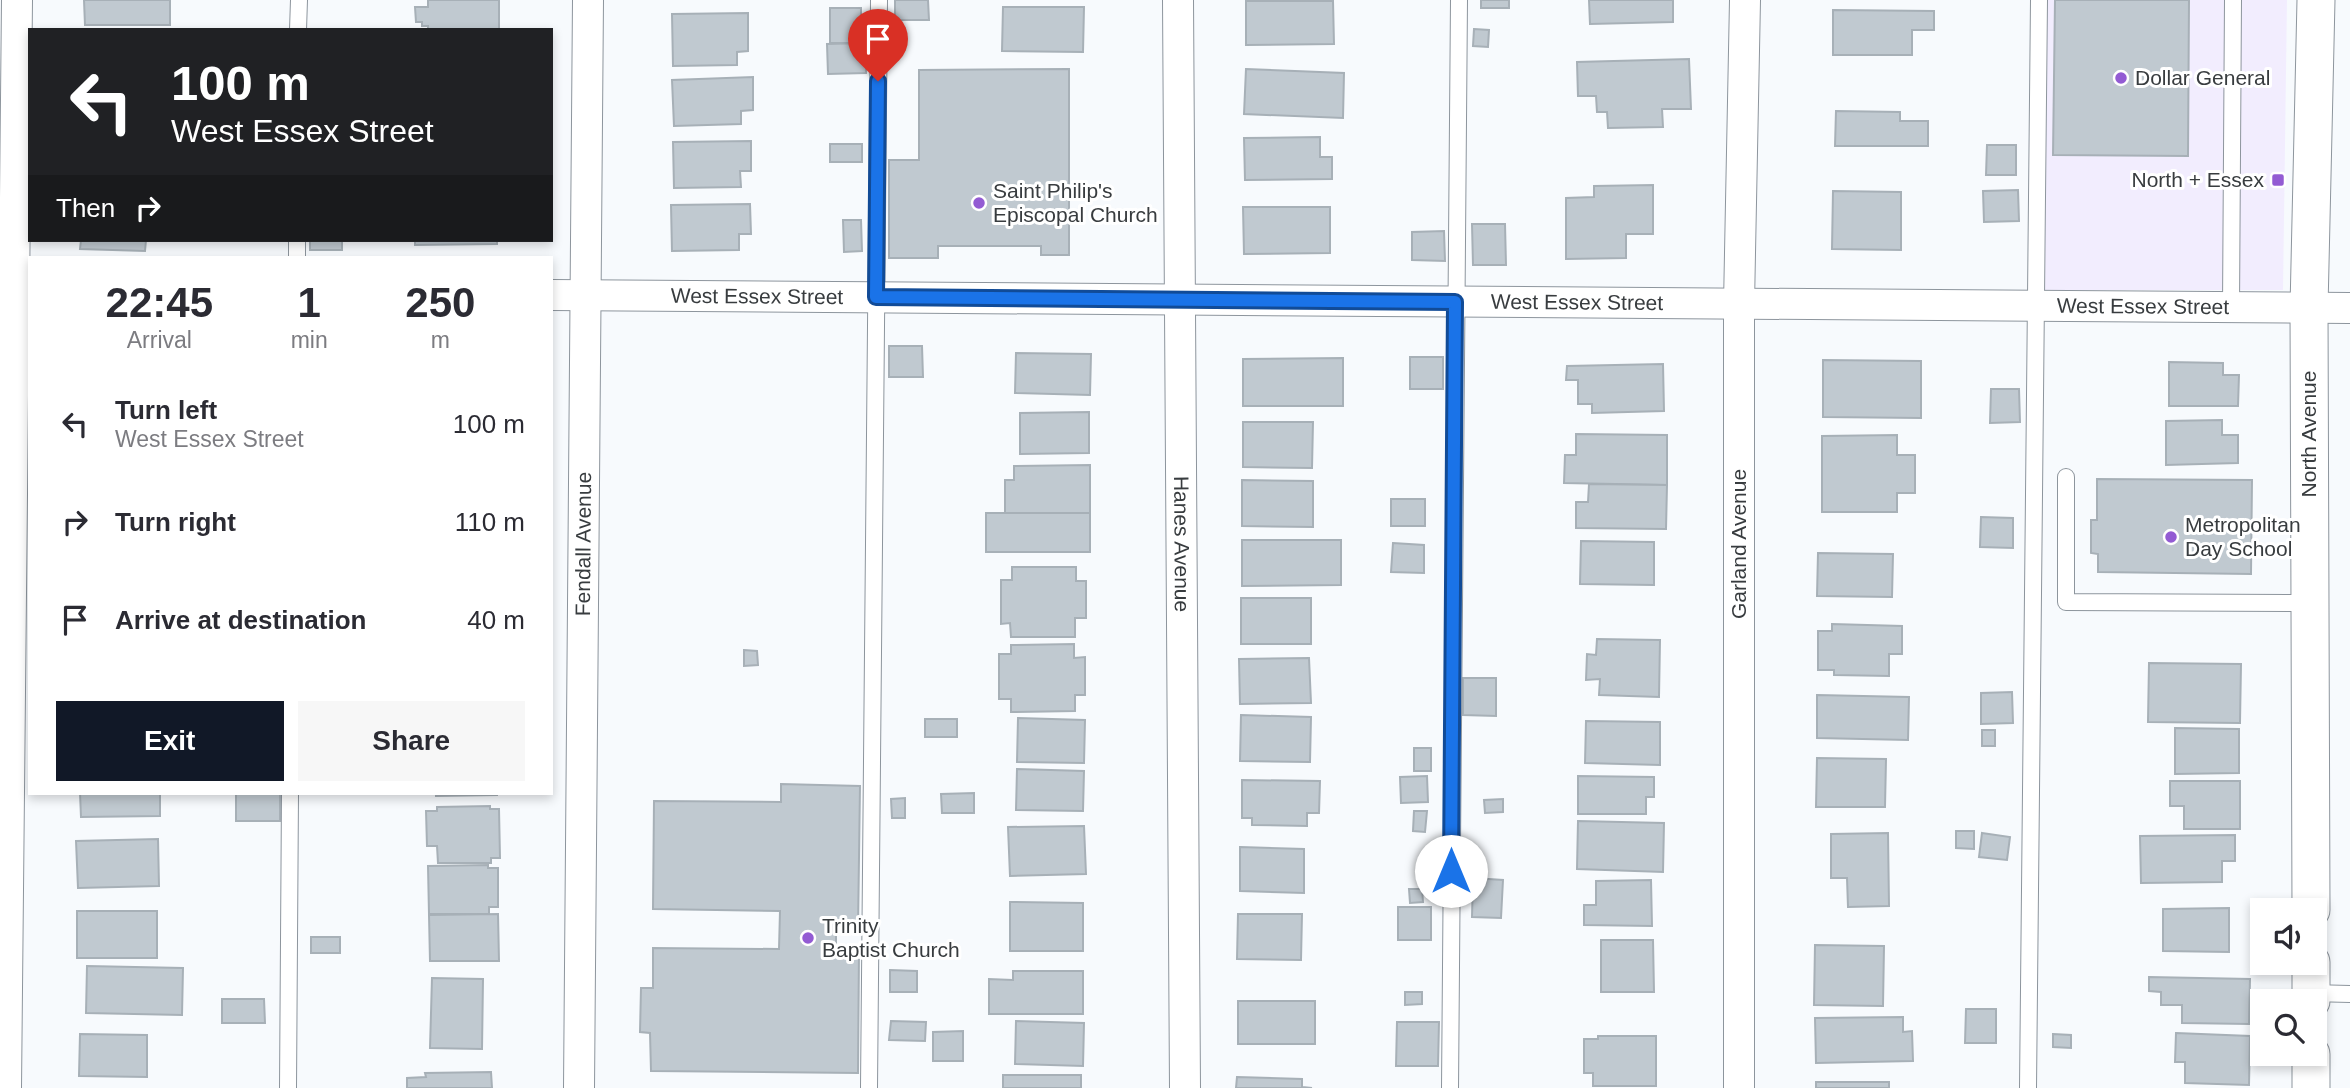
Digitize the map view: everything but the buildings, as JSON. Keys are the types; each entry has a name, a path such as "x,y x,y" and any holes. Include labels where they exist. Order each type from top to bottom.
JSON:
{"street":[{"path":"6,1088 16,0"},
{"name":"Fendall Avenue","path":"579,1088 588,0"},
{"name":"Hanes Avenue","path":"1178,0 1185,1088"},
{"name":"Garland Avenue","path":"1739,1088 1739,304 1745,0"},
{"name":"North Avenue","path":"2311,898 2309,308 2316,0"},
{"name":"West Essex Street","path":"553,295 2350,308"},
{"path":"2311,1066 2311,1088"}],"lane":[{"path":"299,0 299,28"},
{"path":"869,1088 879,0"},
{"path":"1450,1088 1459,0"},
{"path":"2028,1088 2039,0"},
{"path":"2231,308 2233,0"},
{"path":"2066,477 2066,602 2310,603"},
{"path":"288,1088 290,795"},
{"path":"2311,986 2350,994"}],"shaded area":[{"path":"2045,0 2287,0 2283,290 2044,290"}],"place":[{"name":"Dollar General","path":"2121,78"},
{"name":"North + Essex","path":"2278,180"},
{"name":"Saint Philip's Episcopal Church","path":"979,203"},
{"name":"Metropolitan Day School","path":"2171,537"},
{"name":"Trinity Baptist Church","path":"808,938"}],"route":[{"path":"878,81 876,297 1455,302 1451,871"}]}
